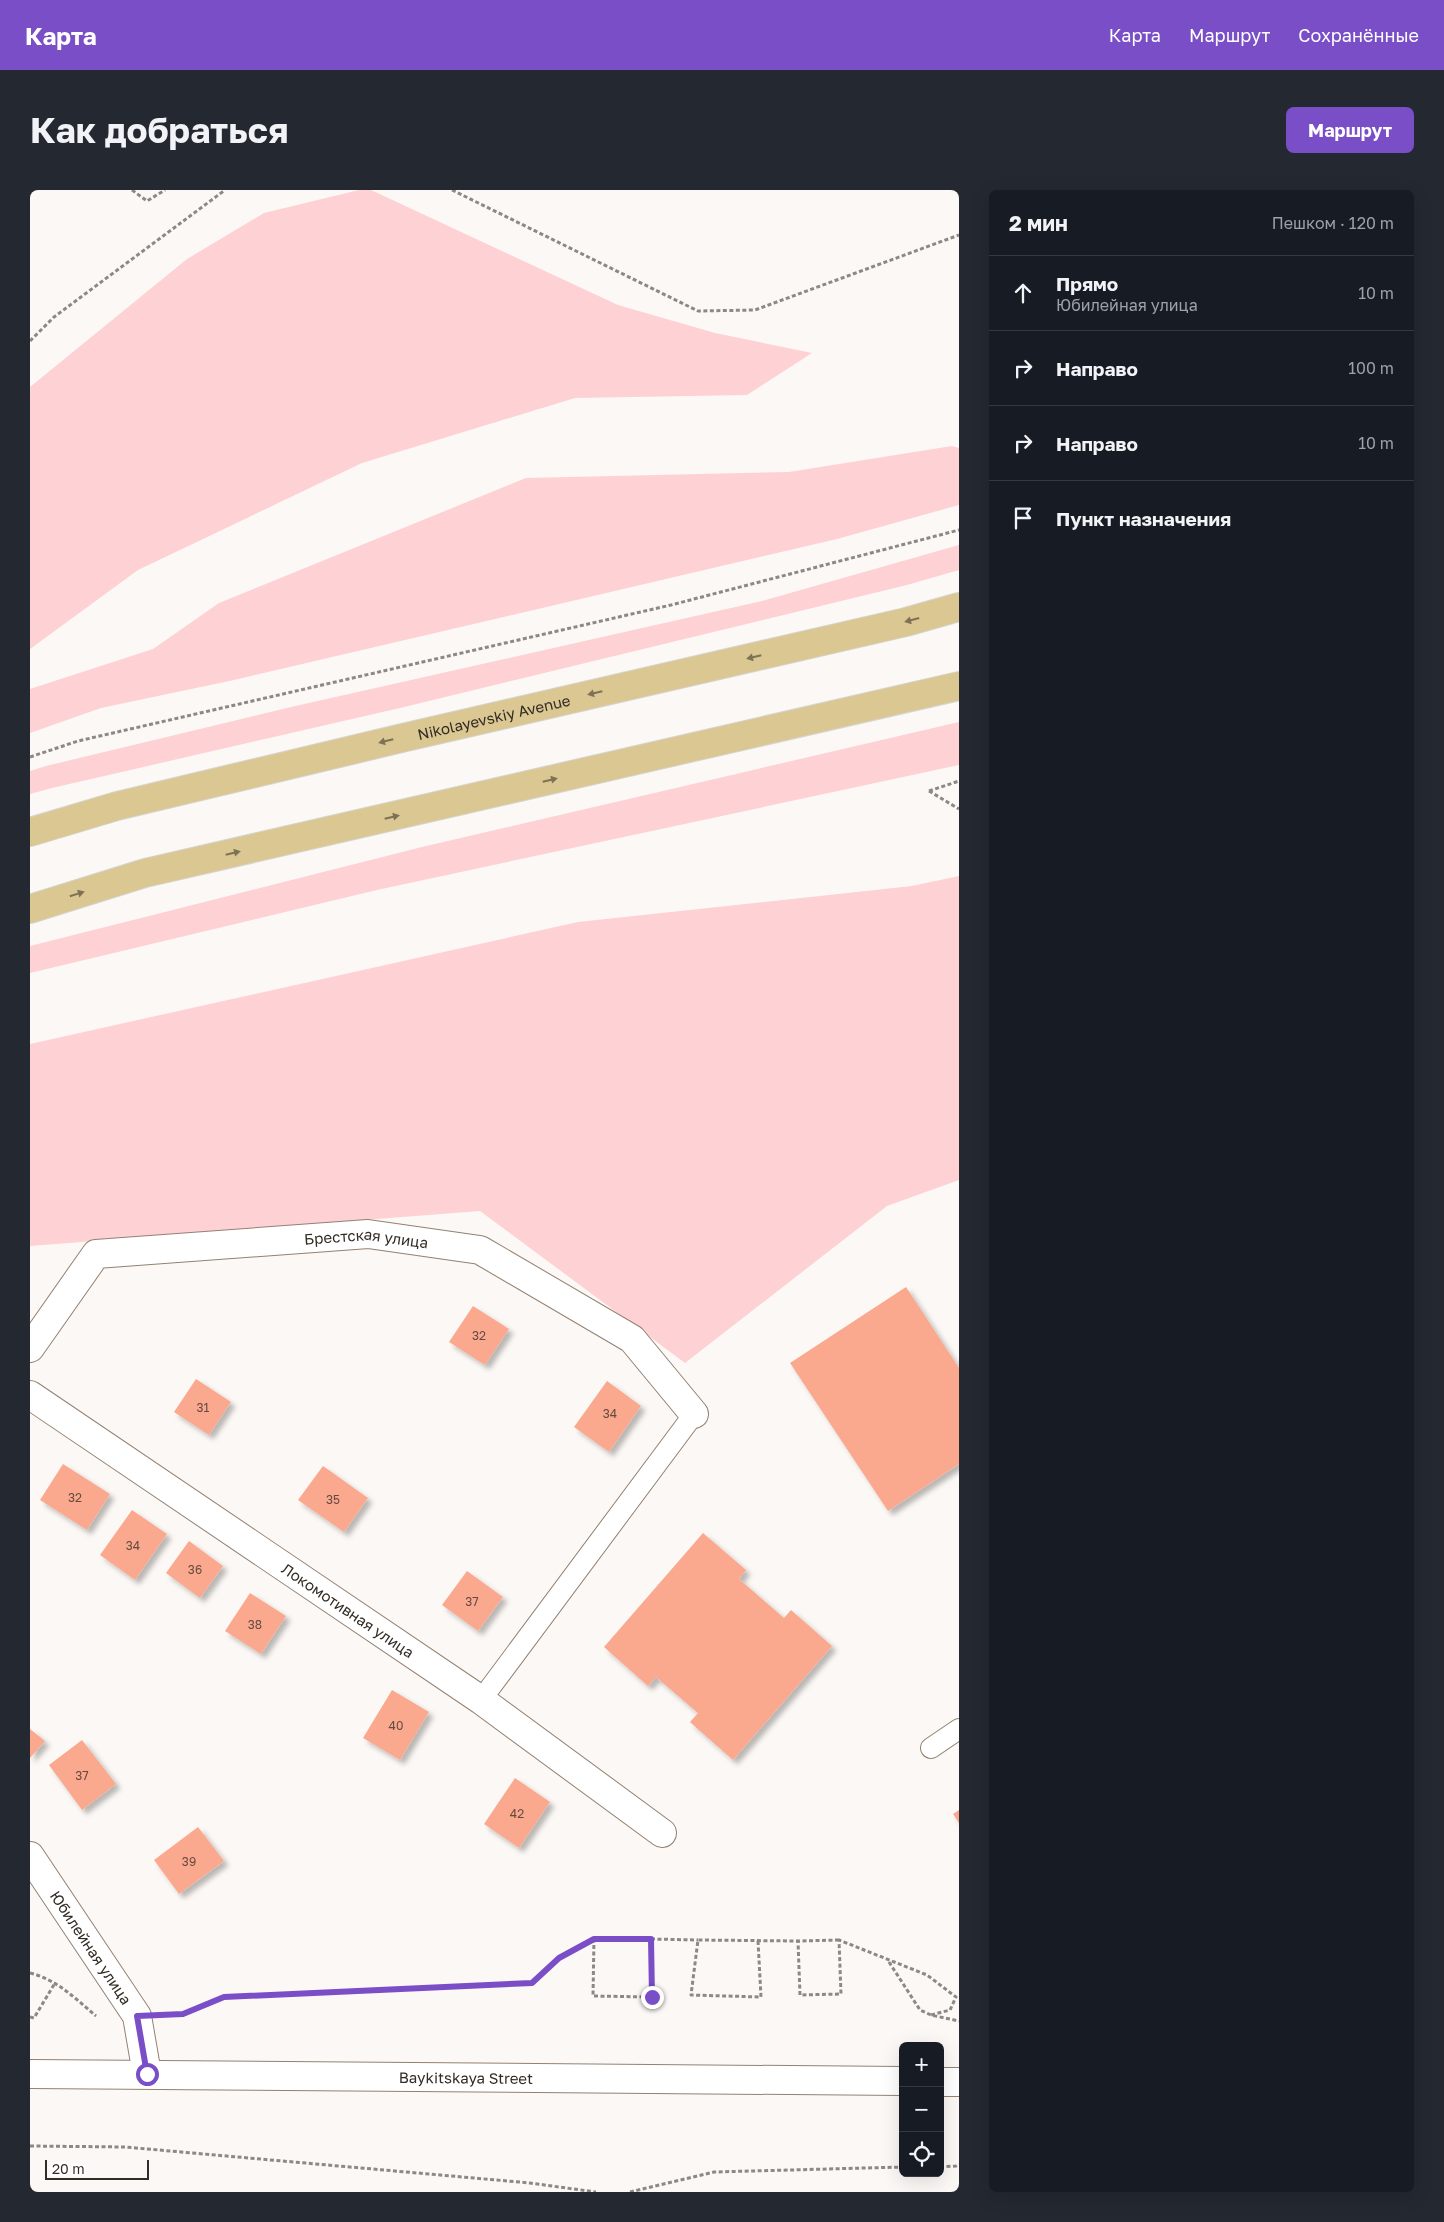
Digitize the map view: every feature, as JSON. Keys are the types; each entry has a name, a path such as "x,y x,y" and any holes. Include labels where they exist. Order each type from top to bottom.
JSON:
{"main road":[{"name":"Nikolayevskiy Avenue","path":"30,832 117,806 906,622 959,607"},
{"path":"30,909 145,873 959,686"}],"street":[{"name":"Брестская улица","path":"30,1348 96,1254 368,1234 480,1250 632,1340 694,1414"},
{"name":"Локомотивная улица","path":"30,1394 481,1700 662,1833"},
{"name":"Юбилейная улица","path":"30,1856 137,2016 147,2074"},
{"name":"Baykitskaya Street","path":"30,2074 899,2082"},
{"path":"944,2082 959,2082"}],"lane":[{"path":"481,1700 694,1414"},
{"path":"931,1748 959,1729"}],"path":[{"path":"132,190 147,201 165,190"},
{"path":"30,341 54,317 225,190"},
{"path":"452,190 698,311 755,310 959,235"},
{"path":"30,757 78,742 671,605 959,530"},
{"path":"959,781 929,791 959,809"},
{"path":"594,1939 593,1996 652,1997 651,1939"},
{"path":"30,1973 55,1983 101,2019 183,2014 224,1997 532,1983 559,1958 594,1939 838,1940 926,1975 956,1997 950,2010 932,2015"},
{"path":"698,1940 692,1995 760,1997 758,1941"},
{"path":"798,1941 800,1995 841,1994 838,1940"},
{"path":"888,1961 920,2010 932,2015 959,2021"},
{"path":"30,2017 34,2018 55,1983"},
{"path":"30,2146 125,2147 530,2183 596,2192"},
{"path":"944,2166 958,2165"},
{"path":"630,2192 714,2172 899,2167"}],"shaded area":[{"path":"359,190 371,190 618,305 715,333 812,353 747,395 575,398 362,463 138,570 30,649 30,387 187,259 264,213"},
{"path":"952,446 959,448 959,505 837,539 234,680 101,708 30,733 30,689 153,649 219,603 526,478 789,472"},
{"path":"959,545 959,570 907,585 400,708 30,794 30,771 46,766 291,707 762,601"},
{"path":"959,722 959,765 377,890 30,973 30,946 422,847"},
{"path":"959,876 959,1180 887,1206 685,1363 480,1211 30,1246 30,1044 578,922 912,886"}],"building":[{"path":"906,1287 959,1368 959,1464 888,1511 790,1363"},
{"path":"473,1306 509,1329 485,1365 449,1342"},
{"path":"196,1379 231,1402 209,1435 174,1412"},
{"path":"607,1381 641,1406 609,1452 574,1427"},
{"path":"63,1464 110,1494 87,1530 40,1500"},
{"path":"323,1466 368,1498 344,1532 298,1500"},
{"path":"132,1510 167,1534 135,1580 100,1555"},
{"path":"703,1533 746,1570 739,1579 784,1618 791,1610 832,1646 733,1760 690,1722 698,1713 656,1677 648,1686 604,1647"},
{"path":"189,1541 223,1566 200,1598 166,1573"},
{"path":"467,1571 503,1597 478,1631 442,1605"},
{"path":"250,1593 286,1616 261,1654 225,1631"},
{"path":"392,1690 429,1712 400,1760 363,1738"},
{"path":"30,1729 45,1741 30,1758"},
{"path":"82,1740 116,1784 82,1810 49,1765"},
{"path":"515,1778 550,1802 519,1848 484,1824"},
{"path":"959,1810 959,1823 953,1814"},
{"path":"198,1827 224,1861 179,1894 154,1860"}],"route":[{"path":"147,2074 137,2016 183,2014 224,1997 532,1983 559,1958 594,1939 651,1939 652,1997"}]}
